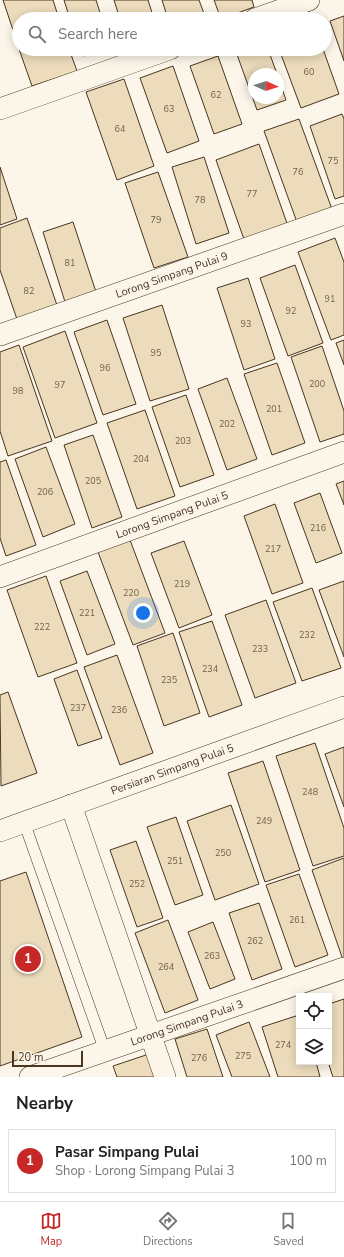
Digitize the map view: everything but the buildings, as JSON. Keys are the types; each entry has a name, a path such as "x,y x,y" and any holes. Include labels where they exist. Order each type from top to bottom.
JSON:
{"street":[{"path":"275,12 309,0"},
{"path":"0,108 150,56"},
{"name":"Lorong Simpang Pulai 9","path":"0,335 344,214"},
{"name":"Lorong Simpang Pulai 5","path":"0,576 344,452"},
{"name":"Persiaran Simpang Pulai 5","path":"0,831 344,707"},
{"path":"72,805 165,1077"},
{"name":"Lorong Simpang Pulai 3","path":"30,1077 344,968"}],"lane":[{"path":"24,822 104,1051"}],"place":[{"name":"Pasar Simpang Pulai","path":"28,959"}]}
